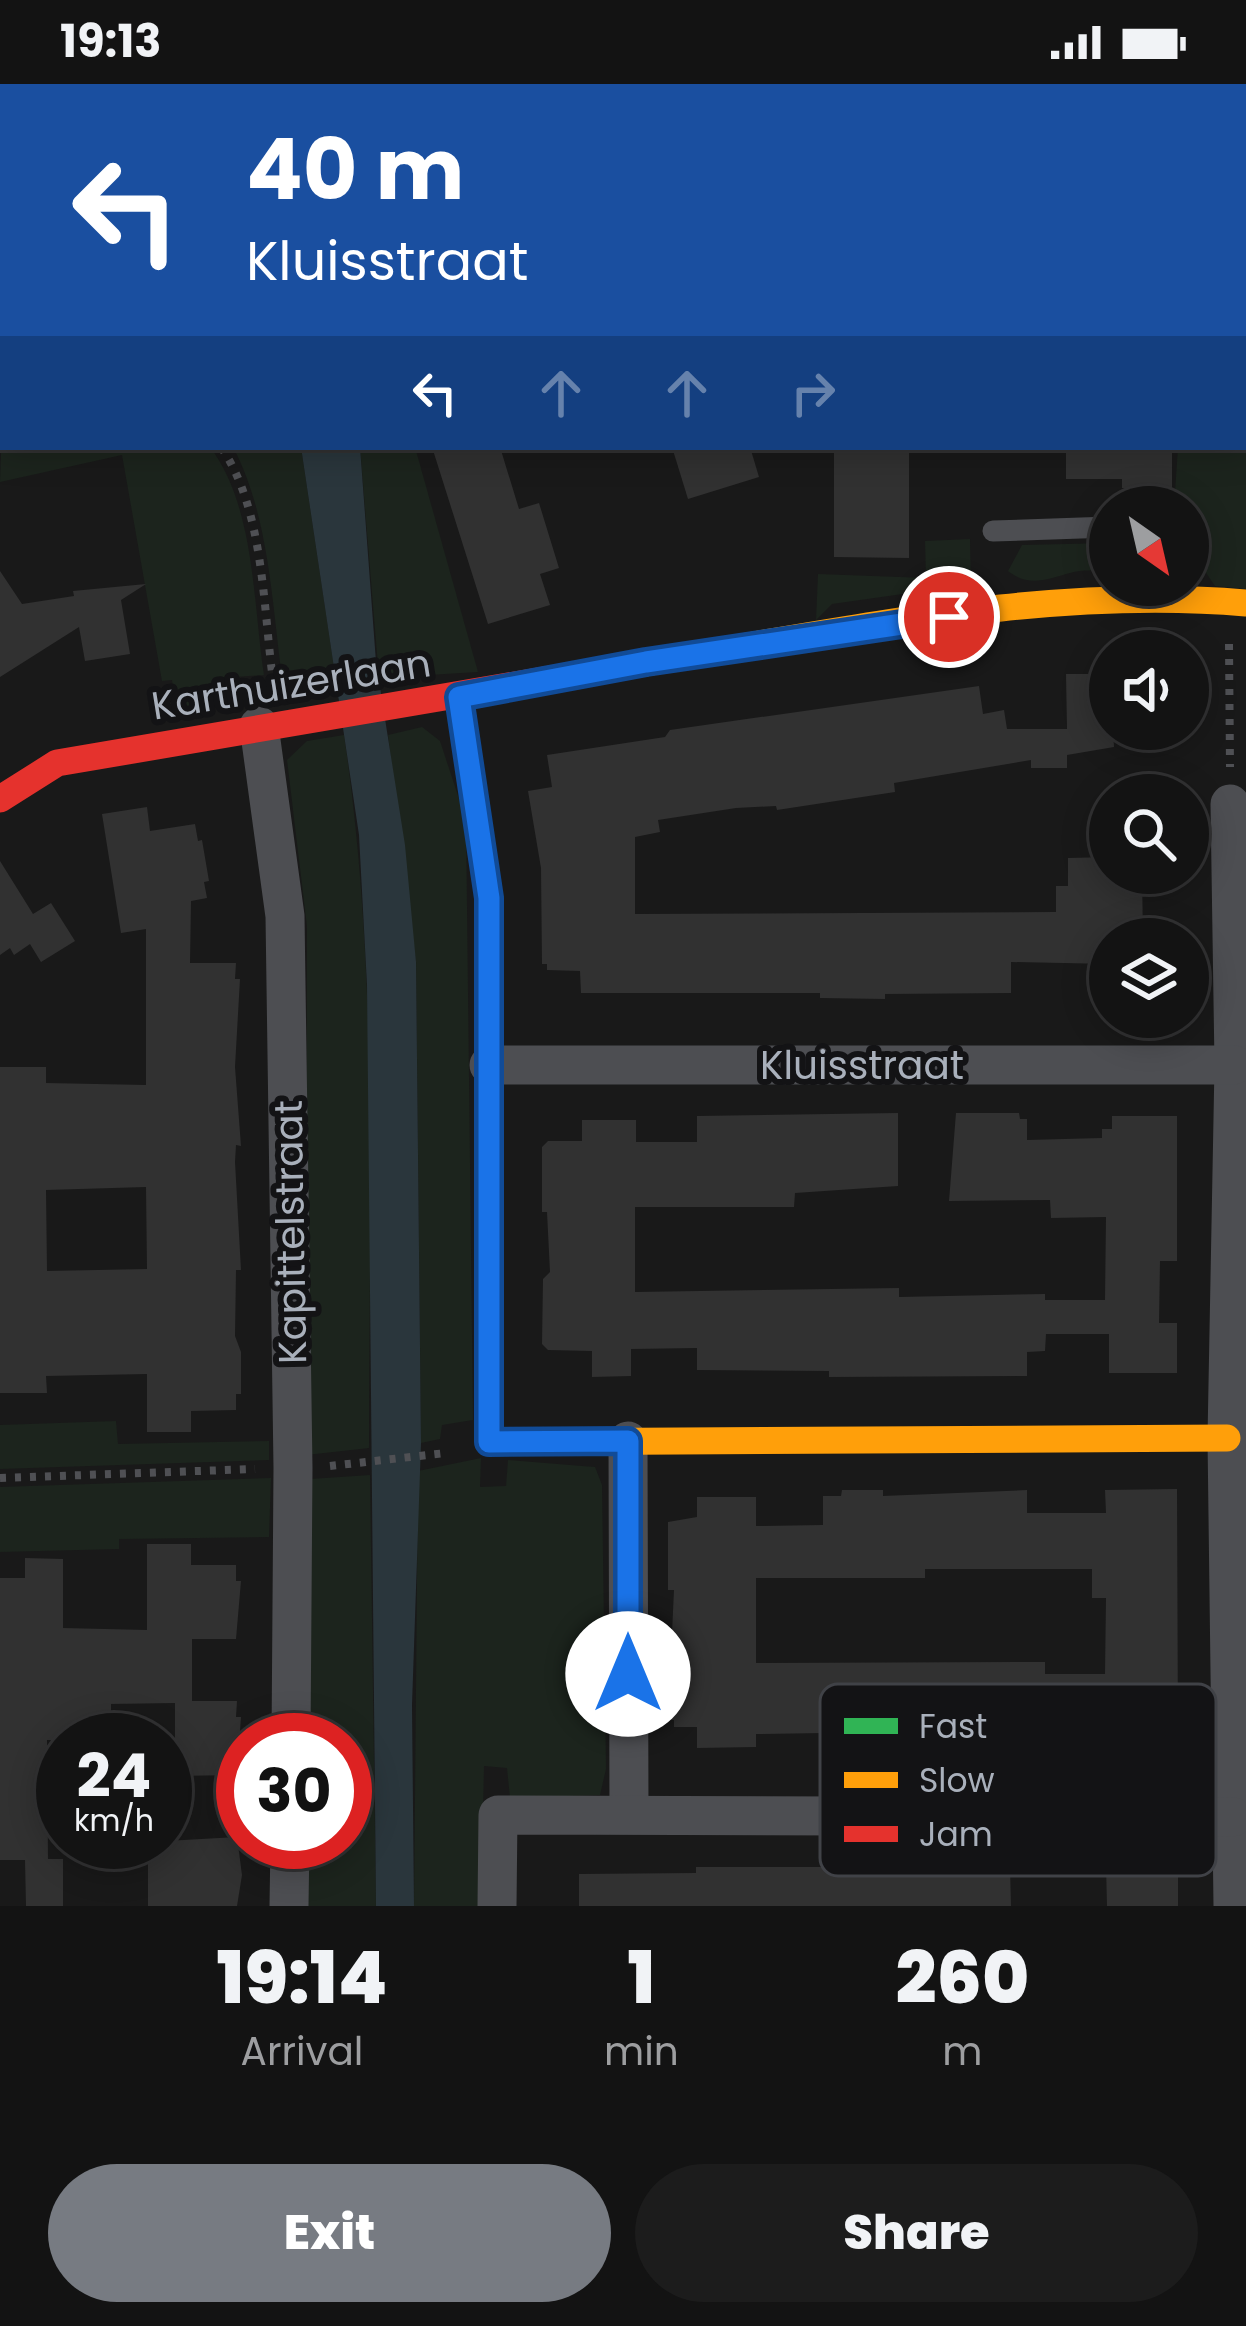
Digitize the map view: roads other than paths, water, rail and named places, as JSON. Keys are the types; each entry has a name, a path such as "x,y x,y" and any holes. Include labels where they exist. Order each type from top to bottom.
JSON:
{"street":[{"name":"Karthuizerlaan","path":"0,799 57,763 646,662 992,610 1228,601"},
{"path":"459,697 489,898 489,1442 1227,1438"},
{"name":"Kapittelstraat","path":"269,724 285,916 293,1468 290,1713"},
{"path":"1230,804 1234,1065 1227,1438 1233,1906"},
{"name":"Kluisstraat","path":"489,1065 1234,1065"},
{"path":"628,1441 629,1814"},
{"path":"496,1906 498,1815 820,1815"},
{"path":"1216,1817 1233,1817"},
{"path":"289,1906 290,1869"}],"lane":[{"path":"993,531 1089,528"}]}
